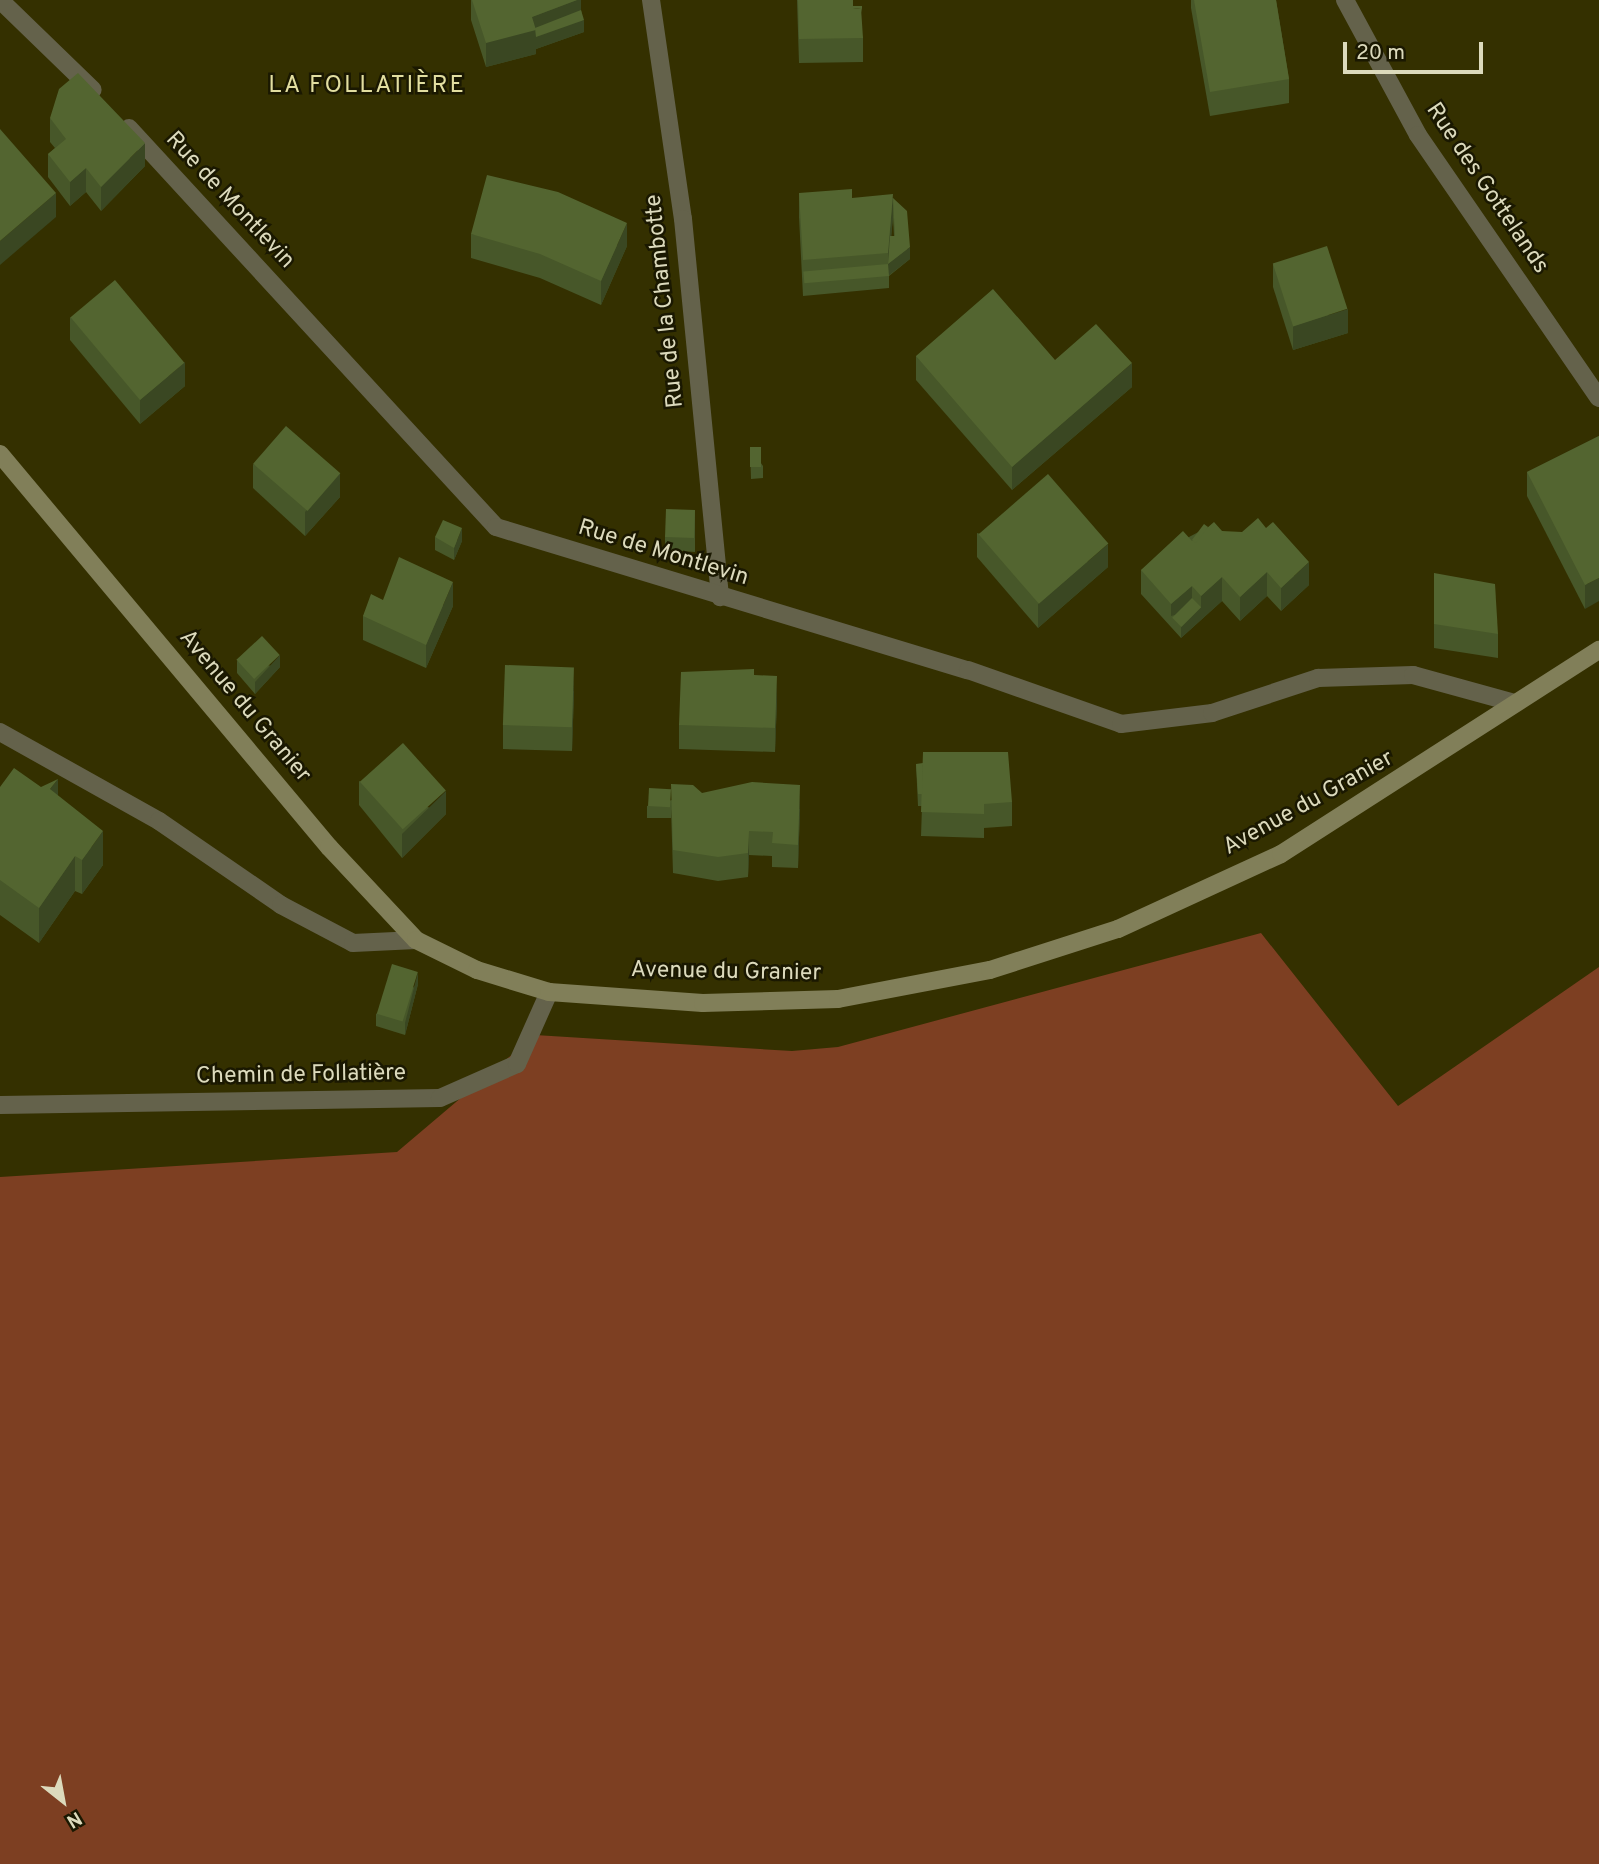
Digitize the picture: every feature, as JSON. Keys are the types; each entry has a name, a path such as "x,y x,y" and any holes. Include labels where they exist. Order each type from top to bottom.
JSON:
{"main road":[{"name":"Avenue du Granier","path":"0,454 329,847 416,940 477,970 549,992 703,1003 838,999 990,970 1118,929 1281,854 1408,778 1514,703 1599,650"}],"street":[{"name":"Rue de Montlevin","path":"0,0 108,106 496,527 968,670 1121,724 1212,713 1318,678 1413,675 1514,703"},
{"name":"Rue de la Chambotte","path":"651,0 683,219 720,597"},
{"name":"Rue des Gottelands","path":"1345,0 1418,135 1599,398"},
{"path":"0,732 159,821 281,905 353,943 416,940"},
{"name":"Chemin de Follatière","path":"0,1105 440,1098 517,1064 549,992"}],"shaded area":[{"path":"1261,933 1398,1106 1599,967 1599,1864 0,1864 0,1177 397,1152 535,1035 792,1051 838,1047"}],"building":[{"path":"472,0 577,0 532,17 536,30 486,43"},
{"path":"798,0 853,0 853,9 861,8 863,38 799,39"},
{"path":"1194,0 1276,0 1289,79 1210,92"},
{"path":"581,10 584,20 536,37 535,28"},
{"path":"78,73 145,143 101,187 86,168 70,182 48,154 66,139 50,118 59,89"},
{"path":"0,129 56,193 0,241"},
{"path":"487,175 558,192 627,223 601,281 540,254 471,234"},
{"path":"852,189 852,198 893,194 888,253 803,260 799,193"},
{"path":"893,198 907,211 910,247 888,264 890,236 895,236"},
{"path":"1327,246 1347,309 1293,326 1273,264"},
{"path":"888,264 889,276 804,283 803,271"},
{"path":"115,280 184,363 140,400 71,317"},
{"path":"993,289 1055,360 1096,324 1132,363 1012,467 916,356"},
{"path":"286,426 340,473 308,511 253,464"},
{"path":"1599,436 1599,578 1585,585 1527,472"},
{"path":"750,447 761,447 761,467 750,467"},
{"path":"1048,474 1108,543 1039,604 979,534"},
{"path":"666,509 695,510 694,538 665,537"},
{"path":"1258,518 1266,528 1273,522 1309,562 1281,588 1267,572 1240,597 1222,577 1201,596 1192,586 1171,604 1141,570 1183,531 1192,541 1214,522 1222,531 1242,532"},
{"path":"443,520 462,528 454,548 435,537"},
{"path":"1204,524 1208,527 1196,543 1192,540"},
{"path":"399,557 453,582 426,645 363,616 371,594 383,600"},
{"path":"1434,573 1495,584 1498,634 1434,624"},
{"path":"1192,598 1201,607 1181,627 1172,618"},
{"path":"262,636 280,655 254,679 236,660"},
{"path":"505,665 574,667 572,727 503,725"},
{"path":"754,669 754,675 777,676 775,728 679,725 681,672"},
{"path":"403,743 446,791 403,829 360,782"},
{"path":"923,752 1008,752 1012,802 984,804 984,814 921,812"},
{"path":"923,763 922,794 918,794 916,764"},
{"path":"14,768 41,787 58,779 50,789 103,831 82,860 75,856 39,908 0,880 0,787"},
{"path":"752,782 800,785 798,845 772,843 773,832 749,831 748,853 718,857 673,850 671,784 693,785 702,793"},
{"path":"649,788 671,789 670,807 648,806"},
{"path":"392,964 418,972 403,1022 377,1014"}],"district":[{"name":"LA FOLLATIÈRE","path":"367,87"}]}
